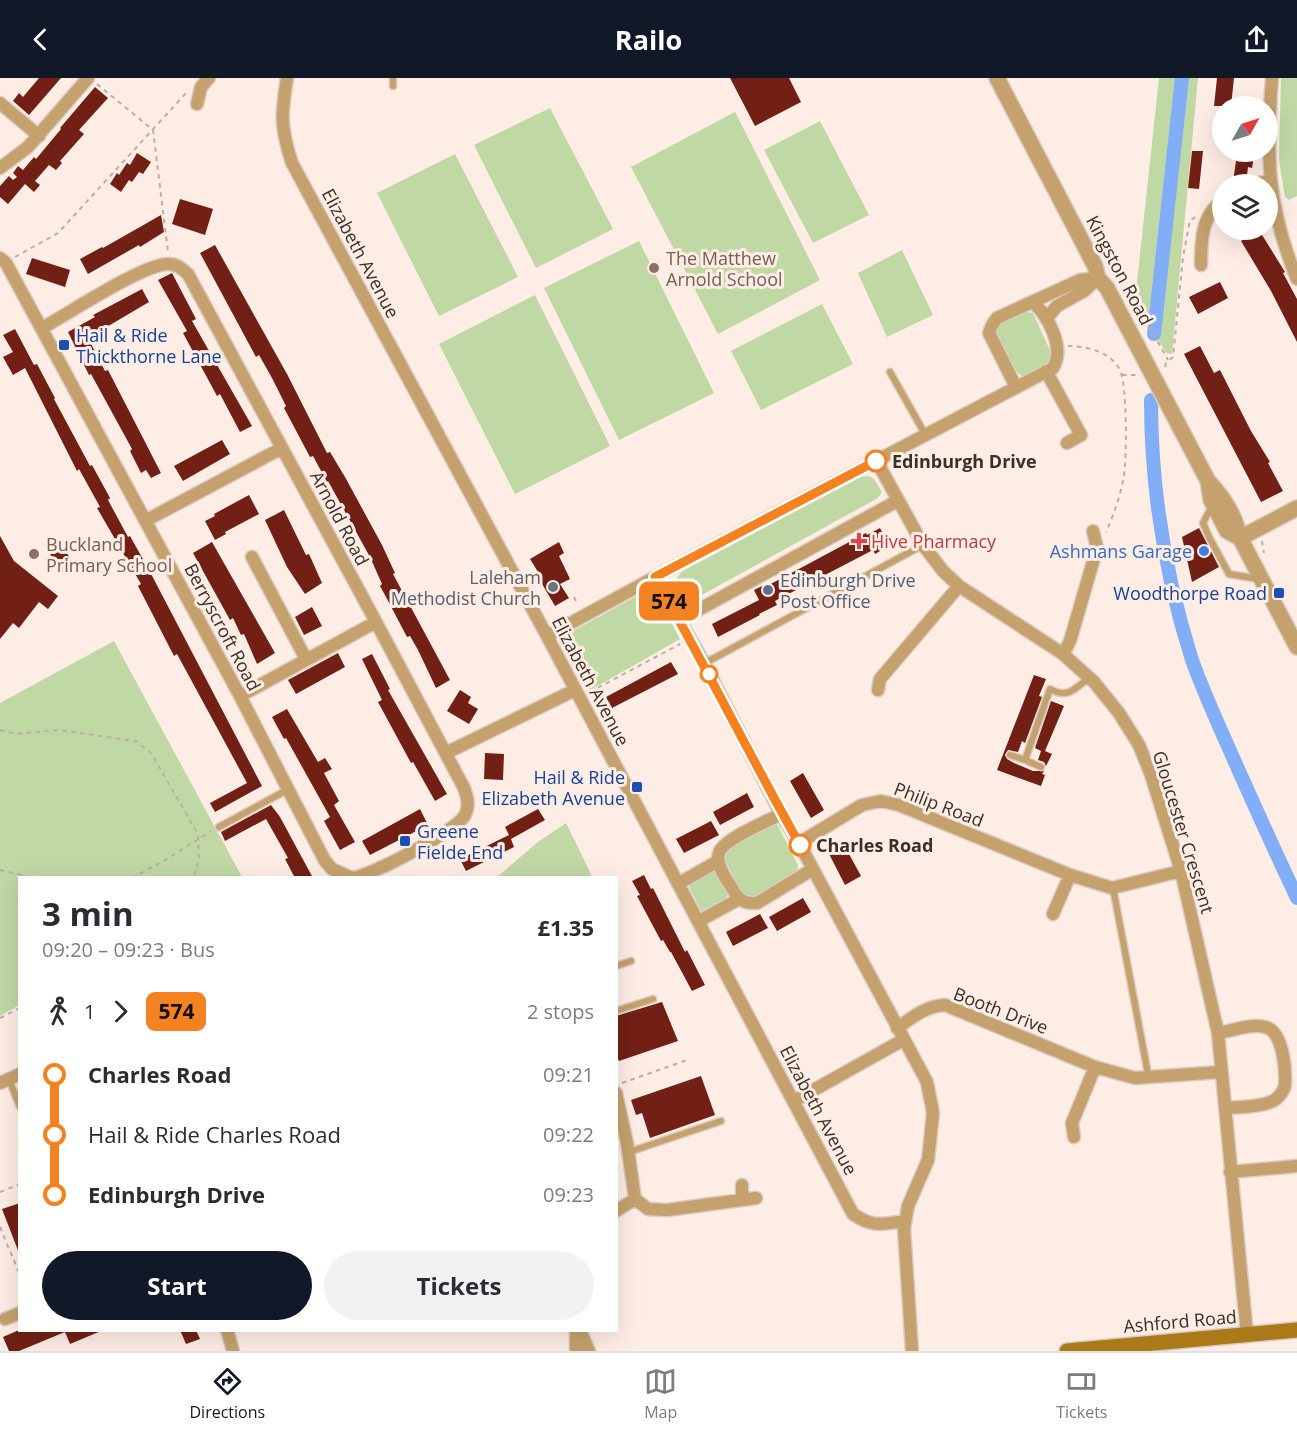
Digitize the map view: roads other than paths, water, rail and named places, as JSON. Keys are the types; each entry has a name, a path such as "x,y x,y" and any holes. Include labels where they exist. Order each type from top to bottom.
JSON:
{"main road":[{"name":"Ashford Road","path":"1067,1351 1297,1330"}],"street":[{"path":"0,168 39,136 89,78"},
{"name":"Elizabeth Avenue","path":"287,78 281,116 284,137 292,163 547,636 853,1214 865,1222 882,1224 905,1221"},
{"name":"Kingston Road","path":"997,78 1095,266 1098,278 1107,288 1208,481 1219,492 1218,502 1237,525 1240,538 1297,647"},
{"path":"1270,174 1268,153 1272,78"},
{"path":"197,104 205,83"},
{"path":"0,103 39,136"},
{"path":"1201,265 1202,234 1212,216"},
{"path":"1278,225 1297,279"},
{"name":"Berryscroft Road","path":"3,261 42,328 240,696 325,861 332,869 348,876"},
{"name":"Arnold Road","path":"42,328 132,277 159,265 179,266 188,274 446,753 468,801 465,816 447,831 364,876"},
{"path":"1016,387 989,333 997,318 1080,280 1098,278"},
{"path":"1046,319 1057,306 1084,291 1098,278"},
{"path":"547,636 1053,368 1058,360 1057,346 1046,319 1034,302"},
{"path":"1046,371 1081,435 1066,443"},
{"path":"145,521 282,448"},
{"name":"Gloucester Crescent","path":"876,460 923,545 943,571 959,586 1063,654 1089,678 1119,713 1139,745 1151,775 1181,871 1218,1033 1247,1335"},
{"path":"680,620 897,501"},
{"path":"1240,538 1297,508"},
{"path":"1063,654 1070,641 1097,548 1095,536"},
{"path":"252,556 306,659"},
{"path":"655,577 704,663 781,814 799,843 927,1082 933,1113 928,1160 908,1206 904,1229 912,1351"},
{"path":"878,690 880,678 959,586"},
{"path":"240,696 376,622"},
{"path":"446,753 577,694"},
{"name":"Philip Road","path":"799,843 862,805 881,801 899,805 1070,875 1112,888"},
{"path":"781,814 729,842 719,853 718,861 739,899 747,904 757,903 813,869"},
{"path":"678,884 718,861"},
{"path":"1112,888 1181,871"},
{"path":"1053,914 1070,875"},
{"path":"699,921 739,899"},
{"name":"Booth Drive","path":"897,1028 927,1009 945,1005 1095,1067 1135,1078 1149,1079 1221,1072"},
{"path":"1218,1033 1257,1026 1267,1027 1275,1032 1282,1053 1285,1085 1275,1100 1268,1103 1226,1108"},
{"path":"794,1101 903,1040"},
{"path":"1074,1137 1072,1123 1095,1067"},
{"path":"618,1102 629,1152 635,1199 648,1209 667,1210 756,1198"},
{"path":"1230,1172 1297,1166"},
{"path":"742,1185 742,1200"},
{"path":"618,1210 635,1199"},
{"path":"5,1319 18,1315"},
{"path":"228,1332 233,1351"},
{"path":"576,1351 578,1332"},
{"path":"579,1332 589,1351"}],"lane":[{"path":"393,78 393,86"},
{"path":"890,372 925,434"},
{"path":"1218,502 1203,523 1223,565 1229,574 1262,580"},
{"path":"704,663 923,545"},
{"path":"1025,760 1050,689 1059,694 1066,694 1089,678"},
{"path":"1010,754 1041,767"},
{"path":"219,827 287,790"},
{"path":"1112,888 1149,1079"},
{"path":"618,965 631,961"},
{"path":"618,1010 653,999"},
{"path":"10,1079 18,1101"},
{"path":"629,1152 721,1120"}],"waterway":[{"path":"1154,334 1182,78"},
{"path":"1151,400 1154,466 1161,532 1182,628 1209,702 1297,898"}],"place":[{"name":"The Matthew Arnold School","path":"654,268"},
{"name":"Hail & Ride Thickthorne Lane","path":"64,345"},
{"name":"Edinburgh Drive","path":"876,461"},
{"name":"Hive Pharmacy","path":"859,541"},
{"name":"Ashmans Garage","path":"1204,551"},
{"name":"Buckland Primary School","path":"34,554"},
{"name":"Laleham Methodist Church","path":"553,587"},
{"name":"Edinburgh Drive Post Office","path":"768,590"},
{"name":"Woodthorpe Road","path":"1279,593"},
{"name":"Hail & Ride Elizabeth Avenue","path":"637,787"},
{"name":"Greene Fielde End","path":"405,841"},
{"name":"Charles Road","path":"800,845"}]}
